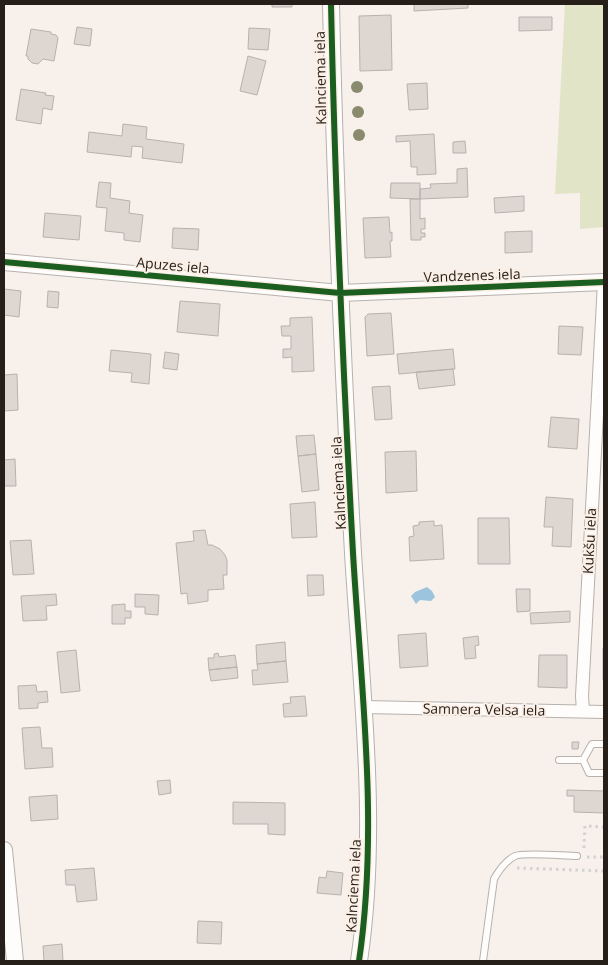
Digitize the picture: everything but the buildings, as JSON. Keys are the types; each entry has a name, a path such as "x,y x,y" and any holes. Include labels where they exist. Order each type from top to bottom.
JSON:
{"street":[{"name":"Kalnciema iela","path":"331,4 340,292 364,707 368,829 368,884 359,961"},
{"name":"Apuzes iela","path":"4,262 340,292"},
{"name":"Vandzenes iela","path":"340,292 604,282"},
{"name":"Kukšu iela","path":"583,711 588,552 604,282"},
{"name":"Samnera Velsa iela","path":"364,707 604,712"},
{"path":"4,850 15,961"}],"lane":[{"path":"583,760 592,744 604,744"},
{"path":"559,760 583,760"},
{"path":"583,760 589,772 604,772"},
{"path":"483,961 494,879 508,860 517,855 577,856"}],"path":[{"path":"604,827 585,826 584,856 604,857"},
{"path":"500,869 604,871"}],"green space":[{"path":"565,4 604,4 604,227 580,229 580,193 555,194"}],"water":[{"path":"427,587 435,597 431,601 420,600 416,604 411,596 415,592"}],"cycle path":[{"path":"331,4 343,347 353,553 364,706 368,808 368,859 359,961"},
{"path":"4,262 340,293 604,282"}]}
